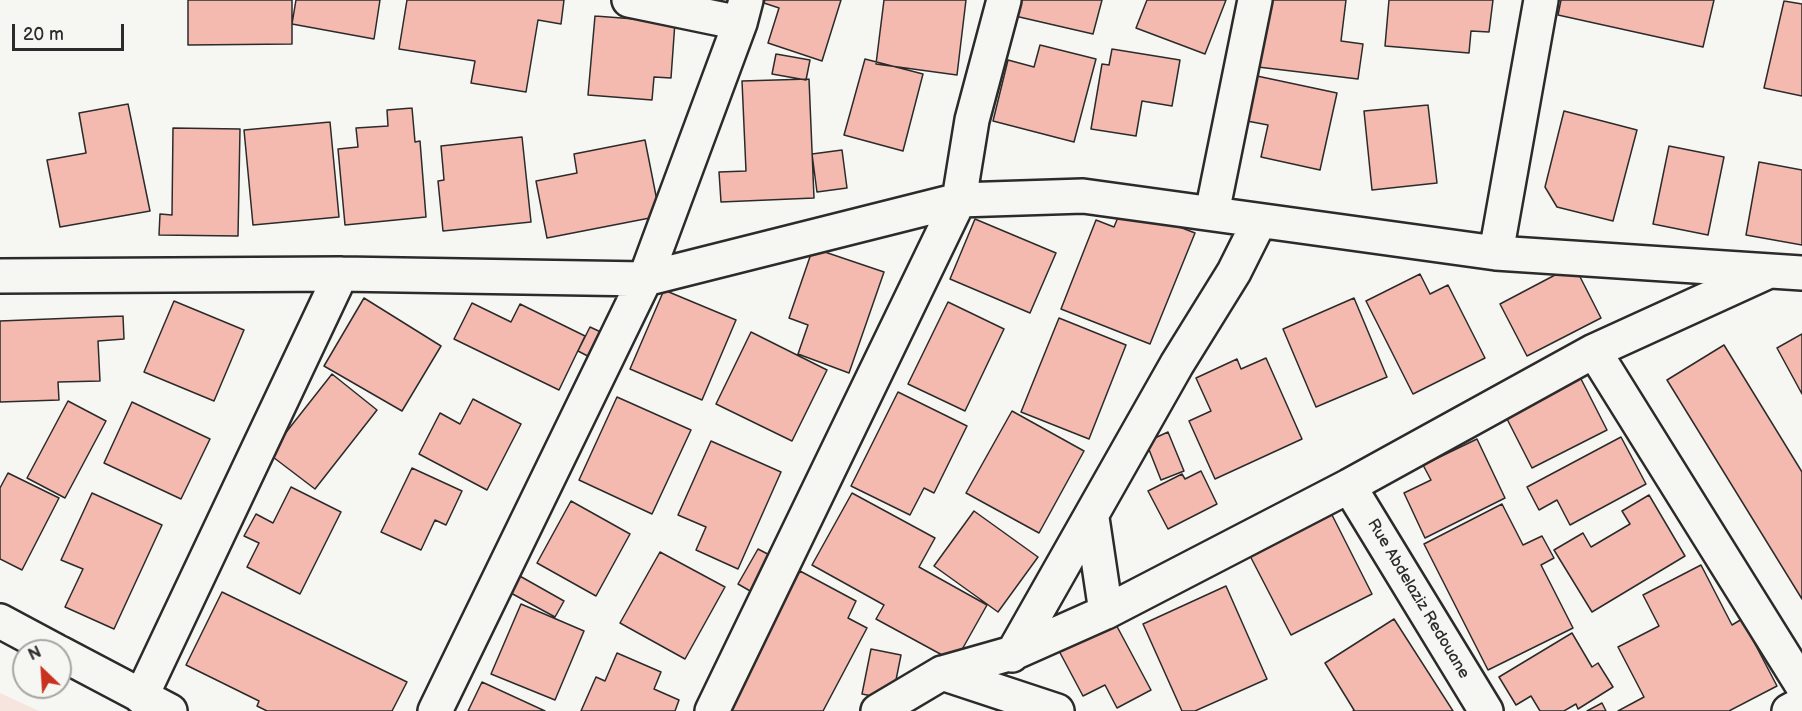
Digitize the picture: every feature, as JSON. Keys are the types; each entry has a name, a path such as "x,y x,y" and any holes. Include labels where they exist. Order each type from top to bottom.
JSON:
{"street":[{"path":"435,711 645,279 743,12 629,0"},
{"path":"712,711 959,200 972,120 1004,0"},
{"path":"1212,213 1255,0"},
{"path":"1496,253 1541,0"},
{"path":"0,276 341,274 645,279 959,200 1083,196 1496,253 1802,273"},
{"path":"978,686 1016,652 1177,364 1234,272 1259,222"},
{"path":"878,711 942,673 1016,652 1106,612 1349,486 1594,351 1767,272"},
{"path":"141,697 341,274"},
{"path":"1594,351 1802,685"},
{"name":"Rue Abdelaziz Redouane","path":"1349,486 1486,711"},
{"path":"1092,518 1106,612"},
{"path":"0,621 34,639"},
{"path":"72,660 170,711"},
{"path":"942,673 1057,711"},
{"path":"1789,711 1802,704"}],"shaded area":[{"path":"0,693 39,711 0,711"}],"building":[{"path":"188,0 292,0 292,44 188,45"},
{"path":"296,0 380,0 374,39 292,24"},
{"path":"407,0 564,0 561,24 538,20 526,92 471,83 475,61 399,49"},
{"path":"765,0 841,0 822,61 768,43 779,8 764,3"},
{"path":"884,0 966,0 957,75 876,64"},
{"path":"1019,0 1102,0 1093,34 1015,16"},
{"path":"1147,0 1226,0 1205,54 1136,28"},
{"path":"1266,0 1346,0 1341,41 1363,44 1358,79 1258,67"},
{"path":"1389,0 1493,0 1489,32 1471,31 1469,53 1385,46"},
{"path":"1561,0 1714,0 1703,47 1558,15"},
{"path":"1784,1 1802,4 1802,96 1764,88"},
{"path":"595,16 675,22 671,78 654,77 652,100 588,95"},
{"path":"1040,45 1096,59 1074,142 993,121 1008,60 1034,67"},
{"path":"1112,49 1180,60 1172,106 1142,101 1136,136 1091,129 1102,64 1109,65"},
{"path":"776,54 810,60 806,80 772,74"},
{"path":"865,59 923,74 903,151 844,135"},
{"path":"1257,76 1337,93 1320,170 1261,157 1268,125 1247,121"},
{"path":"809,79 814,198 721,202 719,172 746,171 742,81"},
{"path":"128,104 150,211 60,227 47,160 86,153 79,113"},
{"path":"1428,105 1437,183 1372,190 1364,111"},
{"path":"412,108 415,142 420,141 426,217 345,225 338,149 358,147 356,128 388,126 387,110"},
{"path":"1564,111 1637,130 1613,221 1557,207 1545,187"},
{"path":"330,122 339,217 253,225 244,130"},
{"path":"173,128 240,129 238,236 159,235 160,214 172,215"},
{"path":"522,137 531,222 443,231 438,181 444,180 441,146"},
{"path":"645,140 660,216 547,238 536,181 577,173 574,154"},
{"path":"1669,146 1724,157 1708,235 1653,224"},
{"path":"842,150 847,188 817,192 812,154"},
{"path":"1759,162 1802,170 1802,245 1746,235"},
{"path":"1123,205 1195,233 1150,344 1061,309 1096,220 1114,227"},
{"path":"975,219 1056,253 1030,313 950,279"},
{"path":"813,248 884,272 849,373 798,354 808,325 789,318"},
{"path":"1574,265 1601,318 1527,356 1500,304"},
{"path":"1420,274 1430,294 1448,285 1485,358 1413,394 1366,301"},
{"path":"664,290 736,320 702,400 630,369"},
{"path":"364,298 441,346 402,411 324,366"},
{"path":"1354,298 1387,377 1316,407 1283,329"},
{"path":"174,301 244,330 214,401 144,372"},
{"path":"948,302 1004,329 965,411 908,384"},
{"path":"472,303 511,322 520,304 585,336 559,390 454,339"},
{"path":"123,316 124,339 98,341 100,381 58,382 59,400 0,402 0,321"},
{"path":"1059,318 1126,345 1089,439 1021,412"},
{"path":"590,327 618,340 605,365 578,351"},
{"path":"751,332 827,370 792,441 716,404"},
{"path":"1802,334 1802,394 1777,348"},
{"path":"1724,345 1802,472 1802,599 1667,380"},
{"path":"1266,358 1302,439 1215,479 1189,421 1211,411 1196,378 1237,359 1241,369"},
{"path":"332,374 377,410 315,489 269,454"},
{"path":"1580,377 1607,430 1532,468 1505,415"},
{"path":"898,392 967,426 934,493 924,488 910,515 851,486"},
{"path":"617,397 691,430 652,514 579,480"},
{"path":"473,399 521,424 487,490 419,454 440,413 460,424"},
{"path":"68,401 106,421 65,498 27,478"},
{"path":"132,402 210,439 181,499 104,463"},
{"path":"1012,411 1084,451 1039,533 966,493"},
{"path":"1168,432 1184,471 1161,480 1146,442"},
{"path":"1621,437 1646,484 1570,525 1557,500 1539,510 1527,487"},
{"path":"1477,439 1505,498 1425,538 1404,493 1431,480 1423,465"},
{"path":"711,441 781,472 738,569 696,550 706,527 678,515"},
{"path":"412,468 462,491 446,525 435,520 421,550 381,532"},
{"path":"1201,471 1217,504 1168,529 1148,491 1182,474 1185,479"},
{"path":"8,473 59,498 22,570 0,559 0,488"},
{"path":"291,487 341,512 300,594 247,567 259,543 244,536 256,514 273,523"},
{"path":"92,493 162,525 114,629 65,607 83,569 61,560"},
{"path":"852,493 935,538 919,567 987,605 955,662 876,619 884,605 812,565"},
{"path":"1649,495 1685,556 1592,612 1554,550 1583,533 1591,547 1630,524 1622,511"},
{"path":"571,501 630,534 596,596 537,563"},
{"path":"1502,504 1523,545 1542,536 1554,558 1541,565 1573,628 1488,670 1424,544"},
{"path":"974,511 1038,557 998,612 934,566"},
{"path":"1330,511 1372,594 1291,635 1248,552"},
{"path":"758,549 785,563 764,599 738,584"},
{"path":"660,552 725,587 685,659 620,623"},
{"path":"1701,565 1732,625 1742,619 1777,686 1729,711 1618,711 1644,697 1618,647 1659,626 1643,595"},
{"path":"800,571 856,601 848,618 867,628 823,711 726,711"},
{"path":"518,575 564,601 555,617 509,592"},
{"path":"1226,586 1267,679 1195,711 1182,711 1143,624"},
{"path":"222,592 407,682 392,711 267,711 257,706 259,701 186,665"},
{"path":"521,604 584,631 555,700 491,674"},
{"path":"1113,619 1151,690 1117,708 1105,685 1083,696 1058,649"},
{"path":"1394,619 1453,711 1353,711 1325,663"},
{"path":"1572,633 1592,667 1598,663 1613,687 1578,709 1576,704 1564,711 1540,711 1531,696 1516,705 1499,677"},
{"path":"871,649 901,655 892,700 862,694"},
{"path":"617,653 661,672 654,689 679,700 675,711 581,711 596,677 605,681"},
{"path":"482,682 545,711 468,711"},
{"path":"1602,703 1606,711 1587,711"}]}
